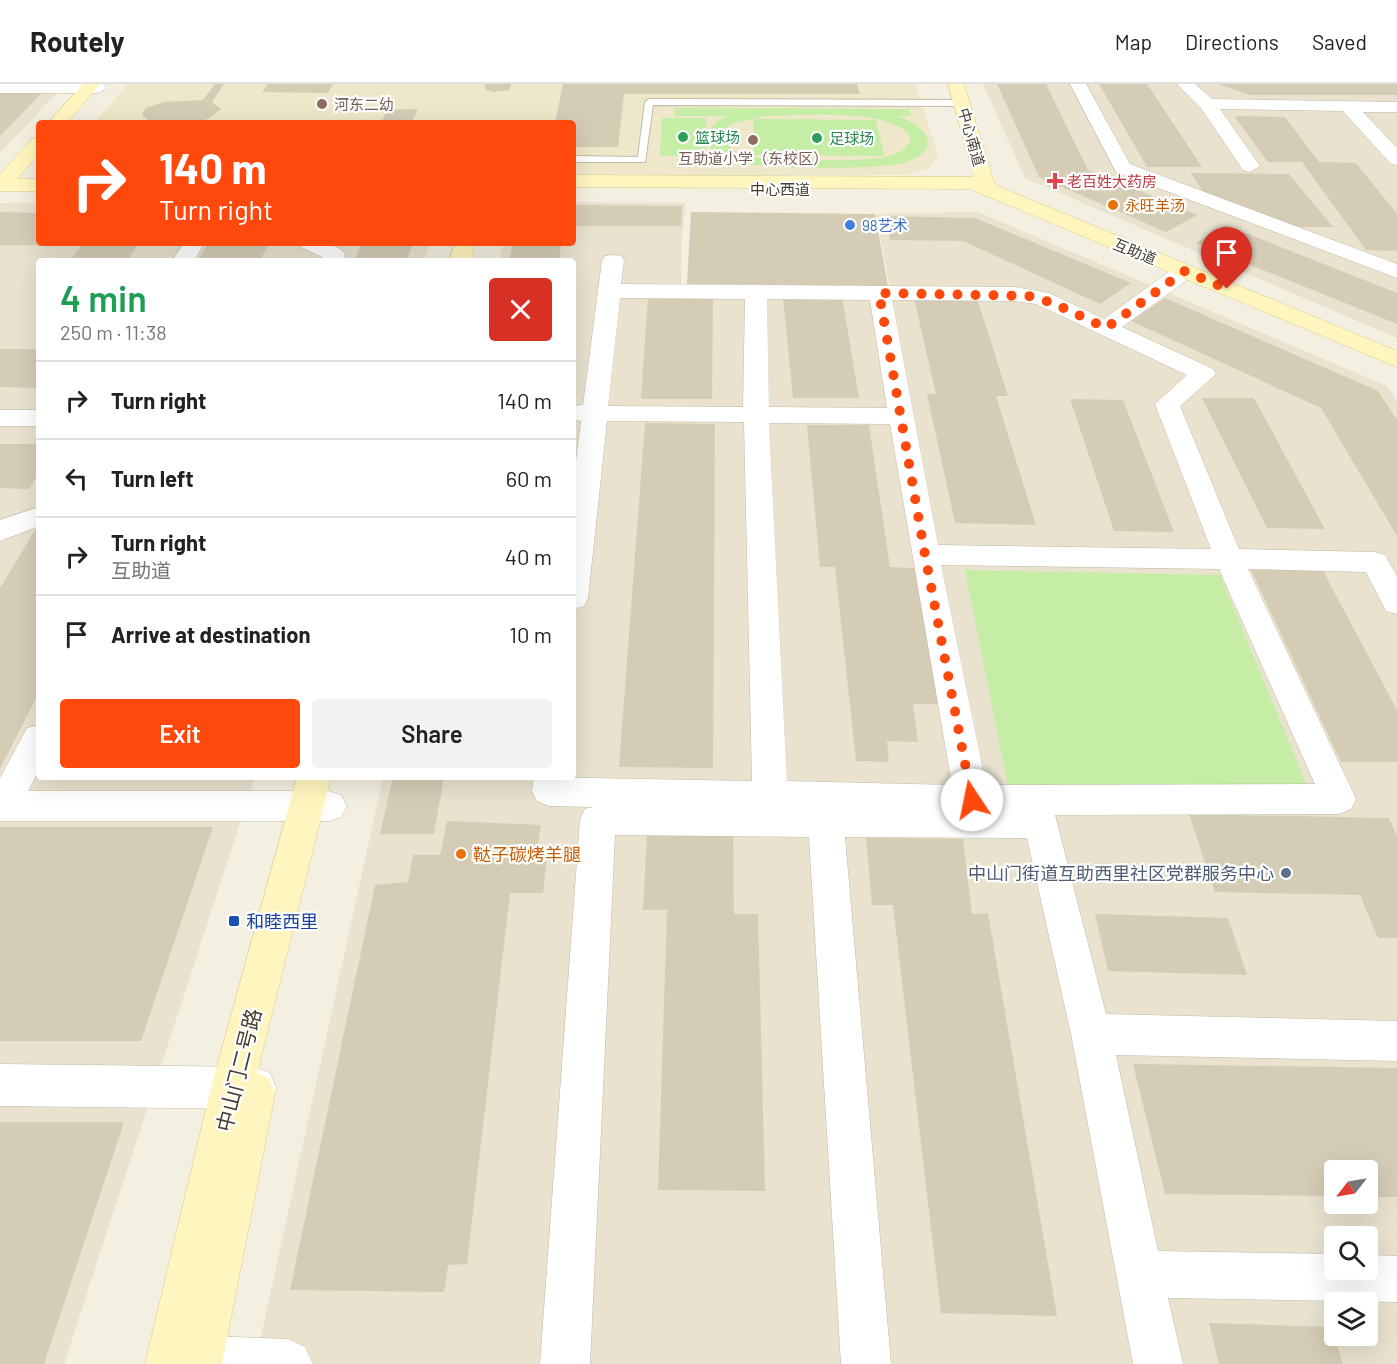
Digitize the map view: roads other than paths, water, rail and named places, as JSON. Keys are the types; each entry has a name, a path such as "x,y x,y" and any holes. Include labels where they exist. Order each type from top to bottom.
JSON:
{"street":[{"name":"中心南道","path":"944,84 956,103"},
{"name":"中心南道","path":"956,84 956,103 980,187"},
{"path":"1078,84 1123,168 1397,271"},
{"path":"1185,84 1207,104 1250,166"},
{"path":"0,88 95,86"},
{"path":"60,120 95,86"},
{"path":"68,120 95,86"},
{"path":"1207,104 1397,107"},
{"path":"1348,106 1397,159"},
{"path":"6,183 36,147"},
{"path":"6,183 36,157"},
{"path":"6,183 36,179"},
{"name":"中心西道","path":"576,182 638,185 980,187"},
{"path":"6,183 36,185"},
{"name":"中心西道","path":"576,188 638,185"},
{"name":"互助道","path":"980,187 1397,360"},
{"path":"315,246 334,254 332,258"},
{"path":"576,552 585,413 611,291 613,261"},
{"path":"1106,328 1185,271"},
{"path":"551,780 549,791 972,800 1339,799 1229,559 1167,404 1204,374 1053,303 1029,296 611,291"},
{"path":"756,291 756,415 770,795"},
{"path":"879,293 925,555 972,800"},
{"path":"585,413 900,416"},
{"path":"0,418 36,418"},
{"path":"0,531 36,517"},
{"path":"925,555 1386,562 1397,603"},
{"path":"2,806 36,744"},
{"path":"2,806 322,791"},
{"name":"中山门二号路","path":"184,1362 244,1088 322,791"},
{"path":"565,1364 598,820 1041,823 1091,1034 1158,1364"},
{"path":"826,821 866,1364"},
{"path":"1091,1034 1397,1041"},
{"path":"0,1085 244,1088"},
{"path":"1141,1274 1397,1279"},
{"path":"184,1362 288,1364"}],"lane":[{"path":"638,185 649,102 956,103"},
{"path":"576,159 642,160"}],"place":[{"name":"河东二幼","path":"322,104"},
{"name":"篮球场","path":"683,137"},
{"name":"足球场","path":"817,138"},
{"name":"互助道小学（东校区）","path":"753,140"},
{"name":"老百姓大药房","path":"1055,181"},
{"name":"永旺羊汤","path":"1113,205"},
{"name":"98艺术","path":"850,225"},
{"name":"鞑子碳烤羊腿","path":"461,854"},
{"name":"中山门街道互助西里社区党群服务中心","path":"1286,873"},
{"name":"和睦西里","path":"234,921"}]}
